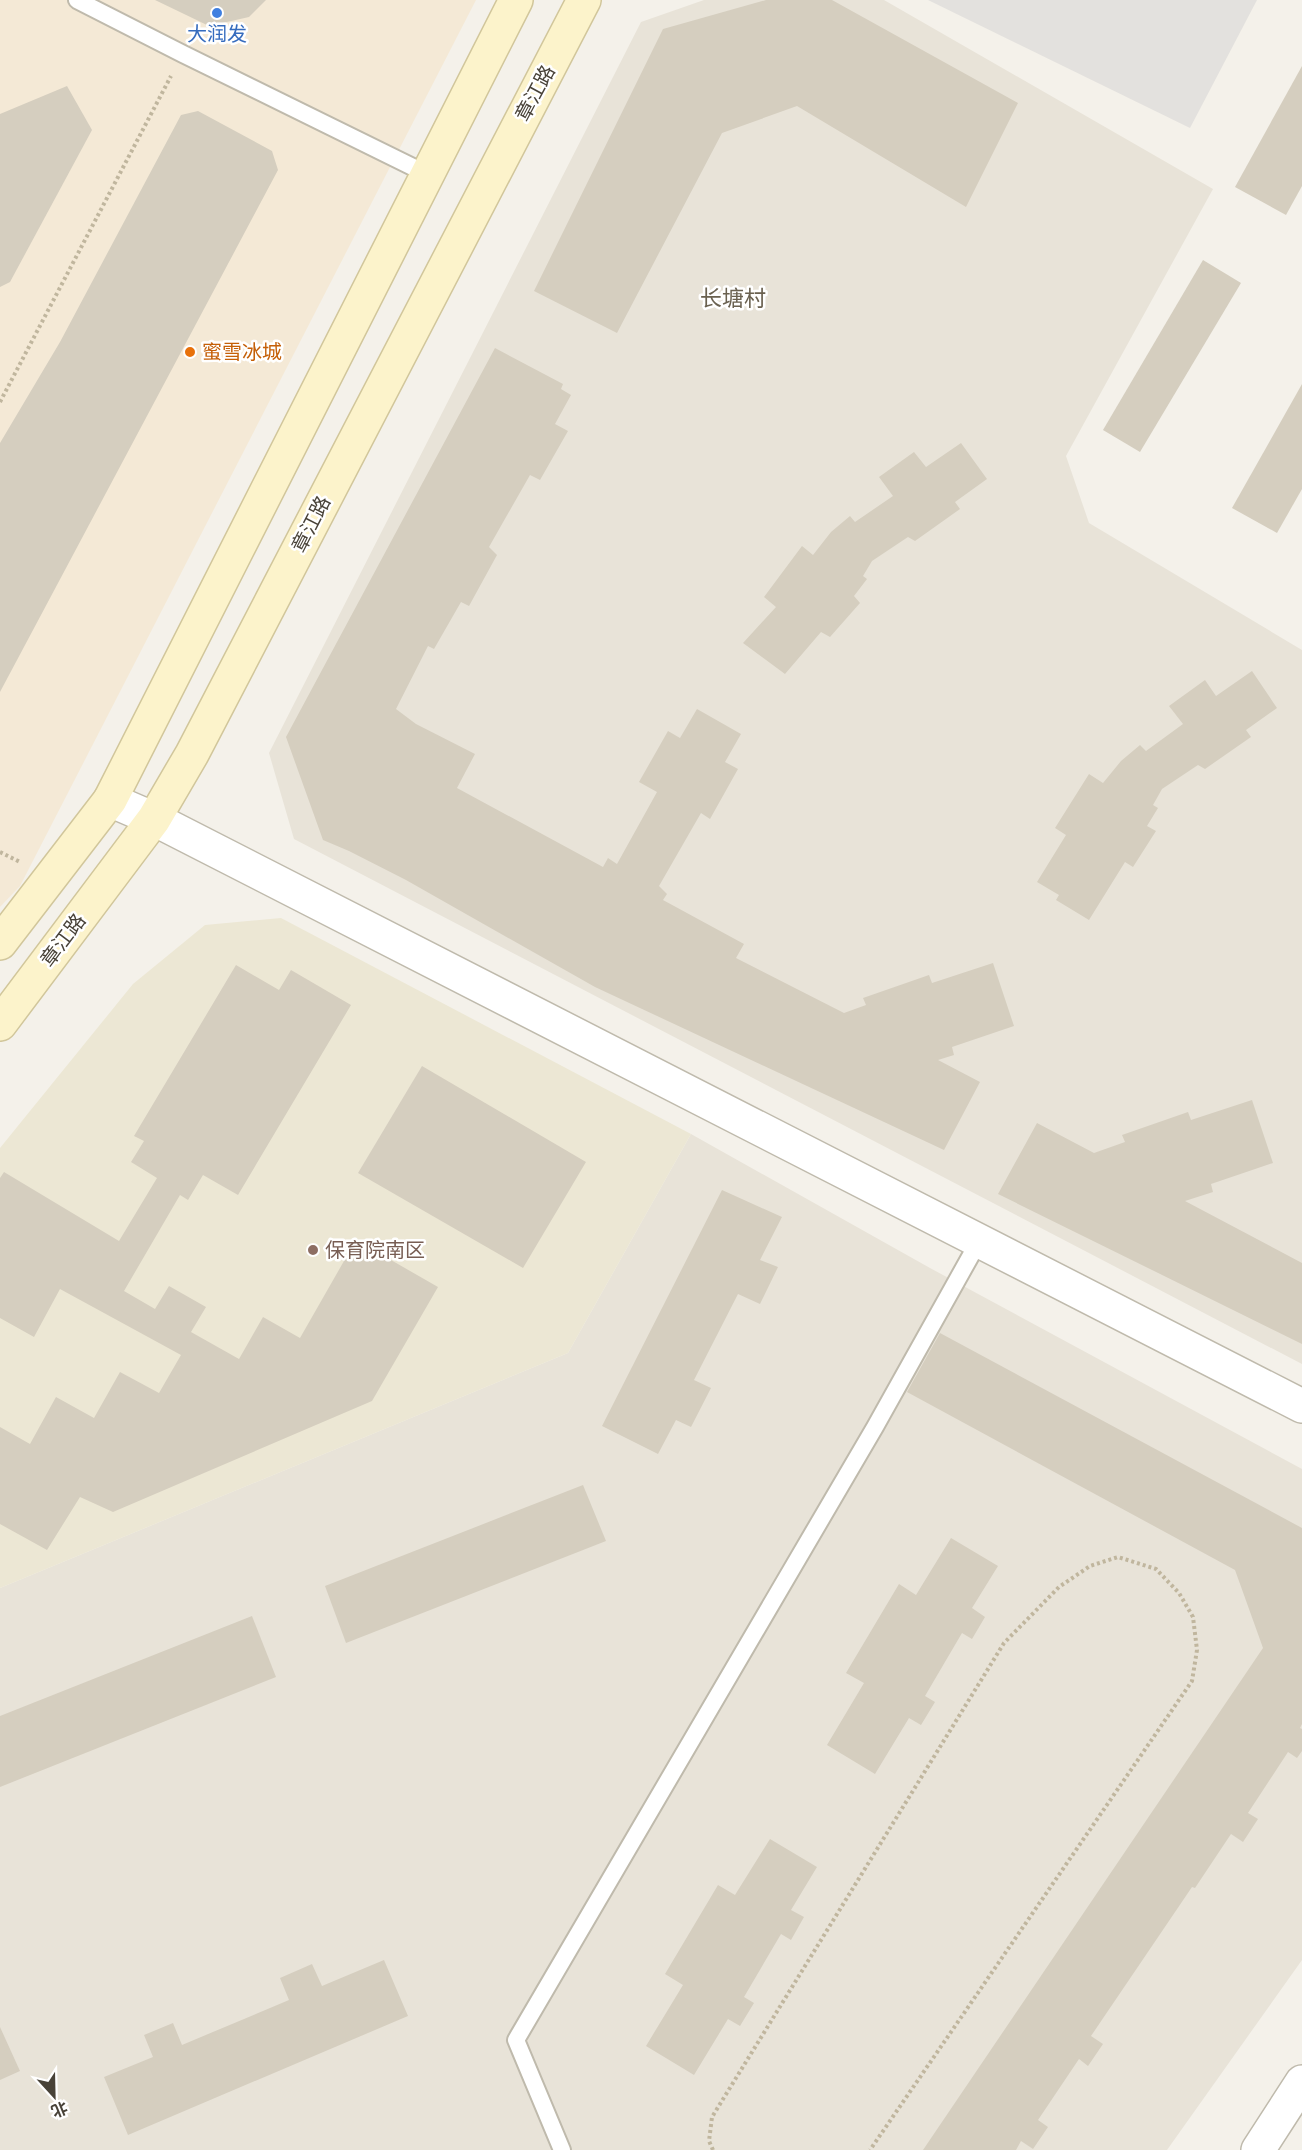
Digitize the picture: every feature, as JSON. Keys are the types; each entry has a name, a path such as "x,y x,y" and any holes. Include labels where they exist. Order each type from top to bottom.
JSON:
{"main road":[{"path":"0,943 110,800 516,0"},
{"name":"章江路","path":"0,1024 154,819 192,754 584,0"}],"street":[{"path":"110,800 154,819 1302,1406"},
{"path":"1258,2150 1302,2082"}],"lane":[{"path":"77,0 427,174"},
{"path":"562,2150 516,2040 874,1426 978,1240"}],"path":[{"path":"0,402 183,54"},
{"path":"713,2150 710,2141 712,2117 1004,1643 1059,1587 1090,1566 1118,1557 1156,1569 1179,1593 1193,1617 1197,1650 1192,1681 870,2150"}],"shaded area":[{"path":"0,0 476,0 20,886 0,907"},
{"path":"704,0 884,0 1213,189 1066,456 1089,523 1302,650 1302,1364 294,839 269,753 641,22"},
{"path":"928,0 1257,0 1190,128"},
{"name":"保育院南区","path":"281,918 691,1134 568,1353 0,1588 0,1148 133,984 205,925"},
{"path":"691,1134 930,1268 1302,1469 1302,1960 1167,2150 0,2150 0,1588 568,1353"}],"building":[{"name":"大润发","path":"155,0 266,0 249,17 209,26"},
{"path":"766,0 832,0 1018,103 966,207 797,106 722,133 617,333 534,291 663,29"},
{"path":"1302,66 1302,186 1286,215 1235,187"},
{"path":"67,86 92,130 10,282 0,287 0,114"},
{"path":"198,111 272,151 278,170 0,692 0,443 60,342 181,115"},
{"path":"1203,260 1241,283 1140,452 1103,430"},
{"path":"495,348 563,384 561,389 571,395 555,424 568,431 540,480 530,475 489,547 497,555 469,606 461,602 434,649 428,646 396,709 416,724 475,754 457,788 603,867 608,858 617,864 657,792 639,782 668,731 680,738 697,709 741,734 725,762 738,769 710,819 701,813 659,886 667,894 663,900 744,944 736,958 844,1013 866,1005 863,998 929,975 932,983 993,963 1014,1026 952,1047 954,1055 938,1060 980,1082 944,1150 595,987 406,880 323,840 286,737"},
{"path":"1302,384 1302,489 1277,533 1232,508"},
{"path":"961,443 987,479 955,502 960,509 915,541 908,537 872,561 863,576 867,579 854,596 860,603 830,637 821,632 785,674 743,643 776,607 764,597 802,546 813,555 831,532 850,516 855,522 893,496 879,477 914,452 926,467"},
{"path":"1252,671 1277,708 1246,730 1251,737 1205,769 1198,765 1162,789 1153,805 1158,808 1147,826 1156,831 1133,867 1125,862 1089,920 1056,900 1059,895 1037,882 1066,835 1055,828 1089,774 1103,783 1121,761 1140,745 1146,751 1183,724 1169,706 1205,680 1216,696"},
{"path":"236,965 279,990 291,970 351,1005 238,1195 203,1175 188,1200 180,1195 124,1291 155,1309 169,1286 206,1307 191,1332 239,1359 263,1317 300,1338 356,1240 438,1287 372,1401 113,1512 80,1497 47,1550 0,1524 0,1427 30,1444 56,1397 94,1418 120,1372 159,1393 181,1355 60,1289 34,1337 0,1318 0,1178 4,1172 119,1241 157,1178 131,1162 144,1141 134,1136"},
{"path":"422,1066 586,1162 523,1268 358,1173"},
{"path":"1252,1100 1273,1163 1211,1184 1213,1192 1185,1201 1302,1263 1302,1344 998,1194 1037,1123 1094,1153 1125,1142 1122,1135 1188,1112 1191,1120"},
{"path":"722,1190 782,1217 760,1260 778,1267 760,1304 738,1294 694,1380 711,1388 691,1427 676,1420 658,1454 602,1426"},
{"path":"940,1333 1302,1528 1302,1724 1300,1728 1302,1729 1302,1751 1297,1758 1288,1752 1248,1813 1258,1819 1243,1842 1231,1834 1195,1888 1192,1887 1091,2036 1103,2044 1088,2066 1079,2059 1038,2120 1048,2127 1033,2149 1021,2141 1016,2150 923,2150 1263,1648 1235,1570 907,1392"},
{"path":"583,1485 606,1541 346,1643 325,1586"},
{"path":"951,1538 998,1566 972,1608 985,1617 972,1639 962,1633 925,1696 935,1702 921,1725 909,1718 875,1774 827,1745 864,1683 846,1673 899,1584 916,1595"},
{"path":"252,1616 276,1677 0,1787 0,1716"},
{"path":"770,1839 817,1867 791,1910 804,1917 791,1940 781,1934 744,1997 754,2003 740,2026 728,2019 694,2075 646,2046 683,1985 665,1974 718,1885 735,1895"},
{"path":"384,1960 408,2016 128,2135 104,2077 153,2057 144,2035 173,2023 182,2045 289,2000 280,1978 312,1964 322,1986"},
{"path":"0,2027 20,2071 0,2080"}],"place":[{"name":"大润发","path":"217,13"},
{"name":"蜜雪冰城","path":"190,352"},
{"name":"保育院南区","path":"313,1250"}],"district":[{"name":"长塘村","path":"733,298"}]}
